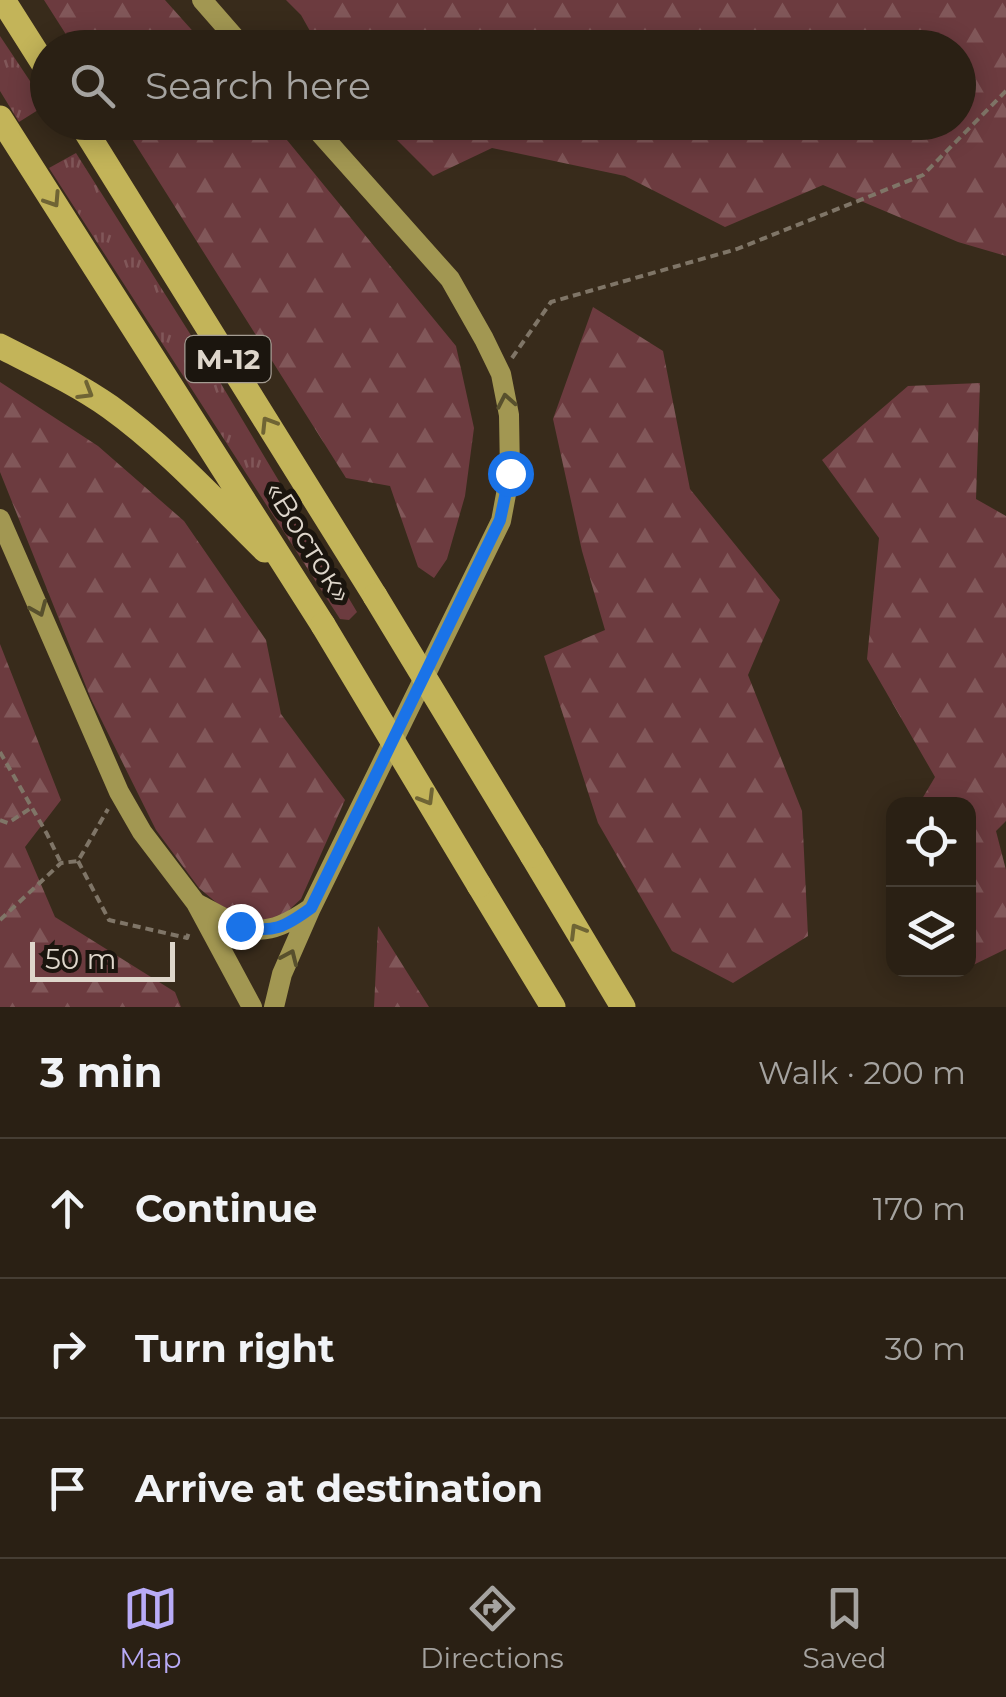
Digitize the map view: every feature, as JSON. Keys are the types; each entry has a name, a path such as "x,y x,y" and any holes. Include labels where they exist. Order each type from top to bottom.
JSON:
{"main road":[{"path":"3,0 30,43"},
{"name":"«Восток»","path":"0,118 297,582 553,1007"},
{"name":"«Восток»","path":"91,140 374,596 622,1007"},
{"path":"0,346 76,386 145,434 297,582"}],"street":[{"path":"202,0 228,30"},
{"path":"274,1007 282,974 311,908 500,520 510,473 510,416 500,374 484,339 450,279 326,140"},
{"path":"0,520 118,792 142,832 196,903 252,1007"},
{"path":"196,903 258,931 291,922 311,908"}],"path":[{"path":"976,122 1006,91"},
{"path":"500,374 551,302 737,249 923,176 958,140"},
{"path":"0,752 61,863"},
{"path":"78,861 118,792"},
{"path":"0,820 8,824 32,808"},
{"path":"0,920 61,863 78,861"},
{"path":"78,861 109,920 187,938 196,903"}],"green space":[{"path":"44,0 165,0 192,30 63,30"},
{"path":"286,0 1006,0 1006,256 958,242 823,185 725,227 625,176 492,148 433,176 397,140 976,140 976,30 309,30"},
{"path":"0,36 30,81 30,115 19,122 0,91"},
{"path":"133,140 287,140 456,346 474,428 465,496 447,559 434,578 418,567 390,486 346,478"},
{"path":"76,153 211,367 357,612 349,620 340,619 49,168"},
{"path":"593,307 663,351 690,489 780,600 748,675 802,811 808,936 733,983 672,951 598,823 544,656 605,630 582,551 553,419"},
{"path":"0,382 98,446 184,521 266,640 281,714 345,800 301,899 276,922 237,920 199,888 156,830 91,699 0,472"},
{"path":"980,383 976,499 1006,516 1006,821 996,831 1006,870 1006,949 976,964 976,797 923,797 935,777 867,659 879,538 822,460 908,386"},
{"path":"0,644 61,800 25,847 55,917 175,992 181,1007 0,1007"},
{"path":"378,926 429,1007 374,1007"}],"route":[{"path":"240,926 272,930 311,908 479,567 500,520 510,473"}]}
